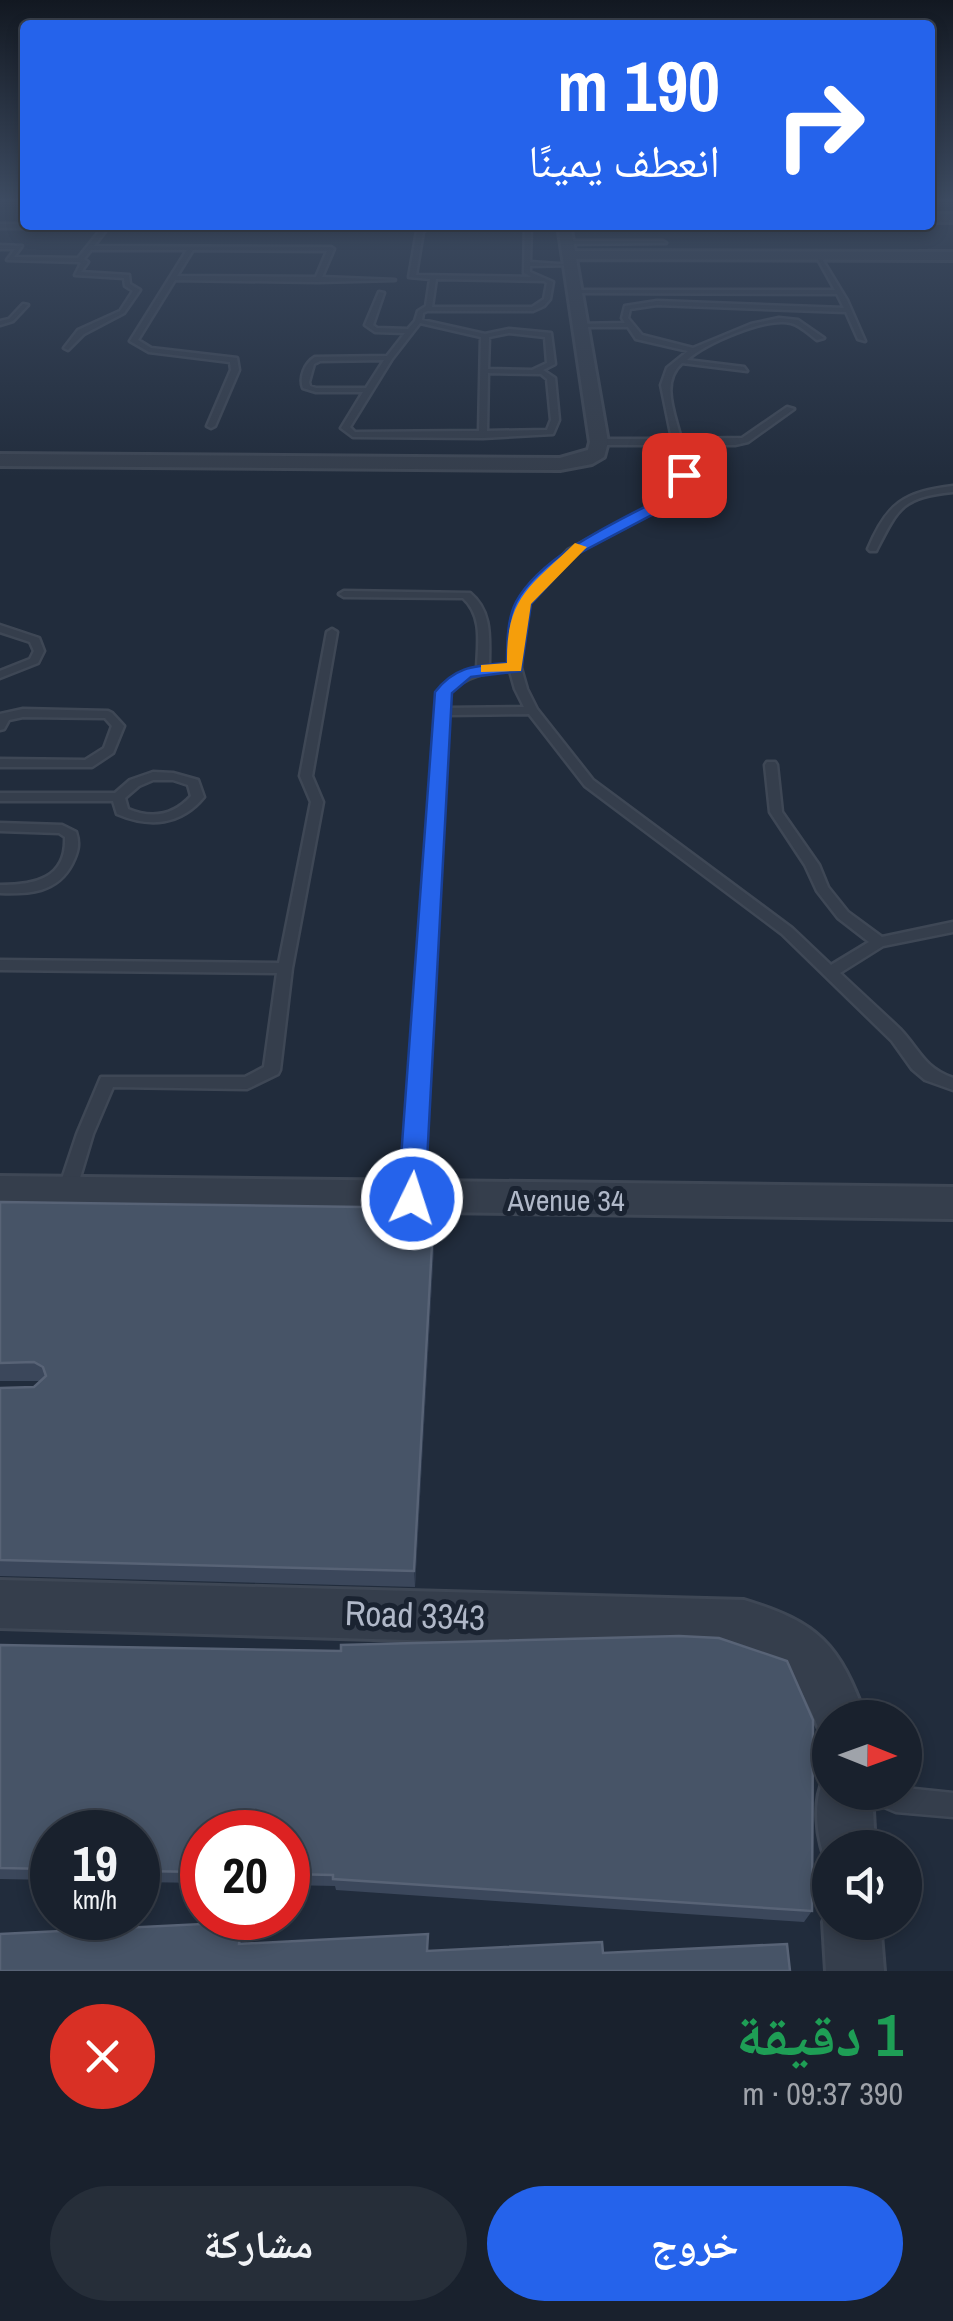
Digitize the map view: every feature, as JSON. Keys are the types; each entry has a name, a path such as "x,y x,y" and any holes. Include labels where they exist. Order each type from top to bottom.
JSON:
{"street":[{"path":"0,460 569,464 591,458 599,442 573,293"},
{"name":"Avenue 34","path":"0,1191 953,1203"},
{"name":"Road 3343","path":"0,1604 744,1626 786,1637 819,1665 833,1700"},
{"path":"852,1940 855,1971"}],"lane":[{"path":"68,348 81,332 114,319 135,293"},
{"path":"163,293 134,341 149,350 234,360 235,370 212,426"},
{"path":"381,293 370,325 374,330 407,331"},
{"path":"426,309 430,293"},
{"path":"484,372 543,372 551,378 554,420 550,432 353,434 345,428 388,358 418,321 420,312 533,309 545,304 550,293"},
{"path":"840,293 862,339"},
{"path":"628,324 627,307 642,304 849,310"},
{"path":"0,323 11,320 25,305"},
{"path":"820,338 804,324 779,320 753,325 694,350 670,370 665,385 686,485 681,494 571,552 524,603 515,642 515,668 532,710 589,783 787,931 898,1037 918,1066 953,1084"},
{"path":"418,321 485,336 509,331 548,335 551,364 528,371"},
{"path":"578,325 628,324 650,342 694,350"},
{"path":"483,435 485,336"},
{"path":"368,390 316,390 307,388 304,382 311,363 318,359 388,358"},
{"path":"681,360 744,369"},
{"path":"599,442 745,440 790,409"},
{"path":"872,549 891,509 910,497 953,489"},
{"path":"344,594 466,595 477,602 483,618 484,668"},
{"path":"0,628 35,640 40,650 34,661 0,675"},
{"path":"67,1192 84,1134 108,1081 247,1083 272,1070 286,968 317,802 306,776 332,632"},
{"path":"412,1199 444,692 455,678 484,668 515,668"},
{"path":"442,712 532,710"},
{"path":"0,726 4,717 23,714 108,715 118,726 109,750 88,764 0,763"},
{"path":"771,765 776,812 805,854 822,888 843,916 879,942"},
{"path":"0,797 118,797 130,784 152,775 176,775 194,783 198,796 187,810 164,820 140,820 122,811 118,797"},
{"path":"0,827 62,828 74,843 62,872 52,883 38,890 0,889"},
{"path":"832,971 879,942 953,927"},
{"path":"0,965 286,968"},
{"path":"922,1802 953,1805"}],"building":[{"path":"0,1202 434,1208 414,1571 0,1560 0,1388 34,1387 46,1376 43,1367 34,1362 0,1363"},
{"path":"679,1636 719,1638 787,1661 812,1718 812,1911 310,1874 310,1810 180,1810 180,1872 160,1871 160,1810 30,1810 30,1869 0,1868 0,1645 341,1651 341,1645"},
{"path":"180,1925 180,1940 240,1940 239,1944 428,1934 427,1951 602,1942 603,1953 787,1944 790,1971 0,1971 0,1934 30,1933 30,1940 160,1940 160,1926"}],"slow traffic":[{"path":"487,668 515,668 515,642 524,603 580,547"}],"route":[{"path":"412,1199 444,692 455,678 467,672 515,668 515,642 524,603 571,552 681,494 686,485 684,475"}]}
